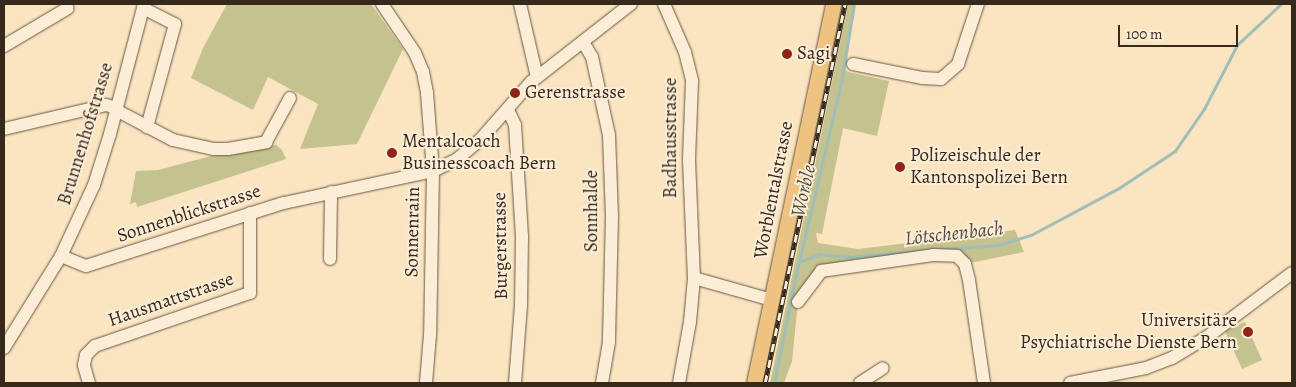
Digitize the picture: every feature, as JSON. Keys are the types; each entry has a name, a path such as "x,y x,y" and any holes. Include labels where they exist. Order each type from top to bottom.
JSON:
{"main road":[{"name":"Worblentalstrasse","path":"754,383 833,4"}],"street":[{"name":"Sonnenrain","path":"382,4 410,45 423,72 427,93 433,171 430,335 426,383"},
{"path":"520,4 537,77"},
{"path":"433,171 456,160 480,140 537,77 631,4"},
{"name":"Badhausstrasse","path":"664,4 685,52 692,81 689,160 694,278 690,322 679,383"},
{"path":"854,64 922,78 942,79 958,64 978,4"},
{"path":"143,6 175,24 147,126"},
{"name":"Brunnenhofstrasse","path":"4,348 61,256 94,184 143,6"},
{"path":"4,46 68,8"},
{"name":"Sonnhalde","path":"583,42 592,57 609,135 612,216 609,342 602,383"},
{"path":"4,129 106,105 173,140 214,149 228,149 266,142 290,98"},
{"name":"Burgerstrasse","path":"508,110 515,126 522,236 521,305 515,383"},
{"name":"Sonnenblickstrasse","path":"61,256 86,266 250,213 331,192 433,171"},
{"path":"330,259 331,192"},
{"name":"Hausmattstrasse","path":"90,383 84,365 86,355 95,346 250,293 250,213"},
{"path":"798,302 821,271 933,255 958,256 965,264 969,280 984,383"},
{"path":"1070,383 1146,368 1172,358 1207,337 1292,273"},
{"path":"694,278 772,300"},
{"path":"860,383 883,368"}],"shaded area":[{"path":"227,4 371,4 403,49 357,144 300,149 318,104 268,77 253,110 191,78 203,48"},
{"path":"848,4 856,4 844,68 848,72 889,81 877,136 843,128 822,234 816,233 818,243 858,249 1015,230 1024,252 965,264 957,256 821,271 798,302 792,361 784,383 770,383"},
{"path":"276,145 282,150 286,159 137,207 136,202 130,204 136,171 158,170 219,154"},
{"path":"1245,322 1262,360 1242,369 1225,331"}],"waterway":[{"name":"Worble","path":"774,383 795,279 842,78 854,4"},
{"name":"Lötschenbach","path":"801,261 820,254 847,257 998,245 1031,235 1119,188 1175,151 1204,109 1237,45 1281,4"}],"railway":[{"path":"765,383 845,4"}],"place":[{"name":"Sagi","path":"787,54"},
{"name":"Gerenstrasse","path":"515,93"},
{"name":"Mentalcoach Businesscoach Bern","path":"392,153"},
{"name":"Polizeischule der Kantonspolizei Bern","path":"900,167"},
{"name":"Universitäre Psychiatrische Dienste Bern","path":"1248,332"}]}
